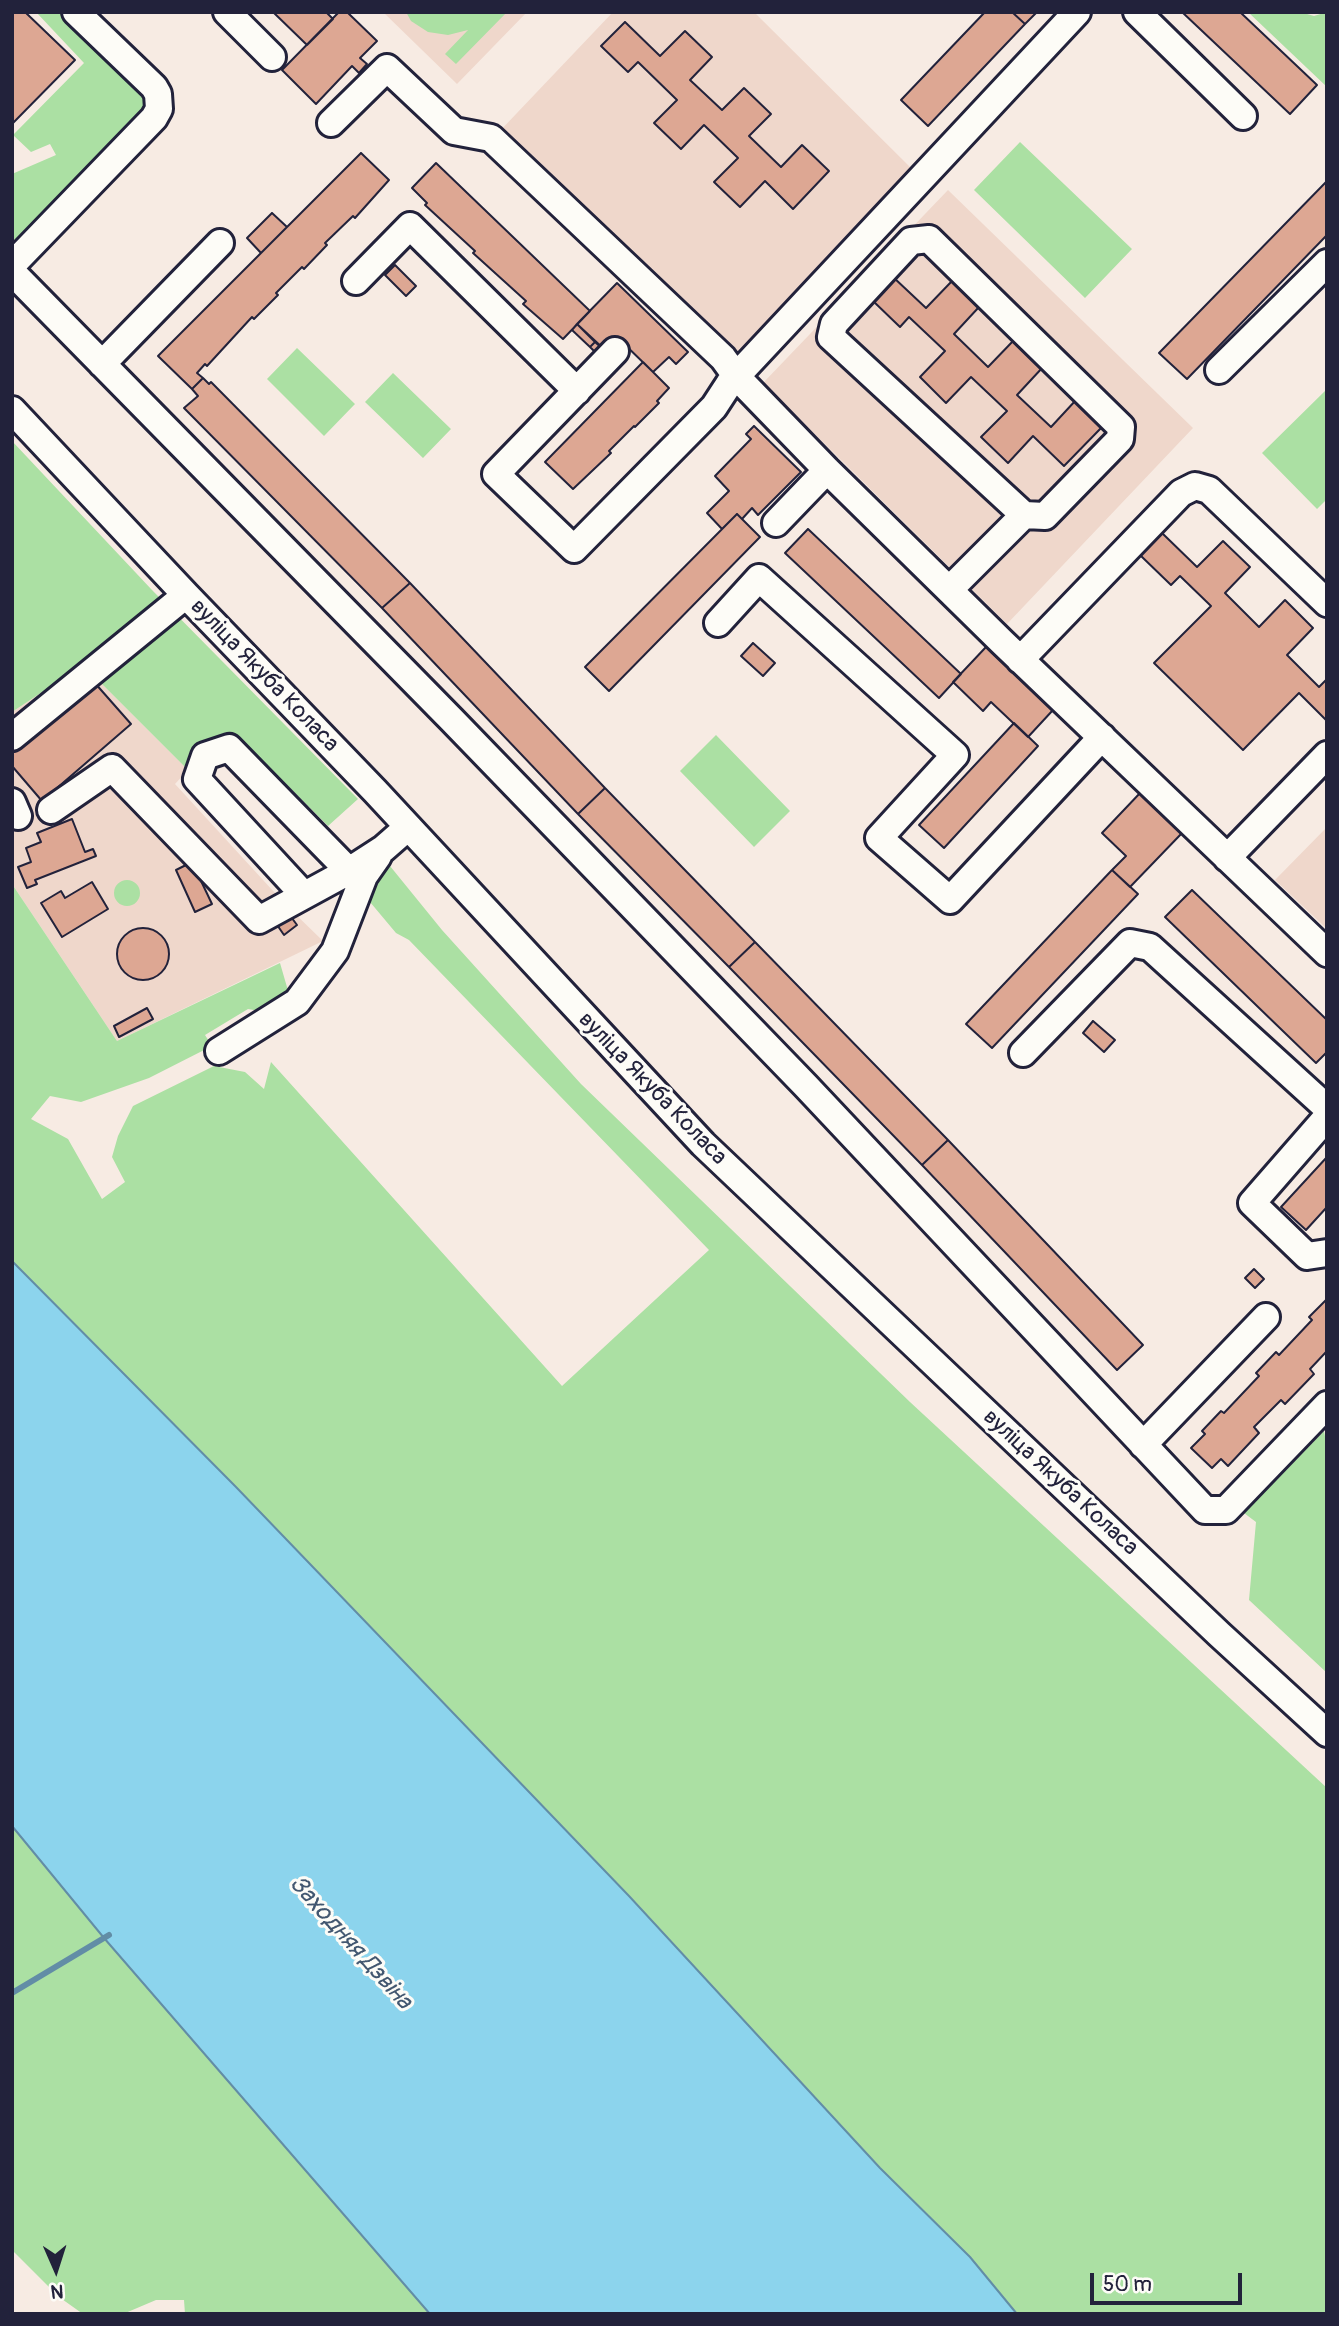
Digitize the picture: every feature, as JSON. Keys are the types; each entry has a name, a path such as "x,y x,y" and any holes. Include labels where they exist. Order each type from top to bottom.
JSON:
{"street":[{"path":"12,265 154,118 159,109 155,87 76,12"},
{"path":"227,12 272,57"},
{"path":"615,351 496,474 574,549 714,407 736,376 1077,12"},
{"path":"1137,12 1243,116"},
{"path":"331,123 387,68 454,131 491,138 723,358 736,376 827,470 1020,660 1327,953"},
{"path":"356,281 410,226 577,391"},
{"path":"950,589 1024,515 1045,516 1120,439 1121,427 929,239 911,241 834,324 831,337 1024,515"},
{"path":"102,364 220,243"},
{"path":"1219,370 1327,263"},
{"path":"12,272 805,1085 1205,1510 1226,1510 1326,1407"},
{"name":"вуліца Якуба Коласа","path":"12,410 375,790 407,828 703,1144 1327,1733"},
{"path":"776,523 827,470"},
{"path":"1020,660 1181,493 1195,486 1209,490 1327,603"},
{"path":"718,623 759,578 955,755 879,838 950,900 1102,737"},
{"path":"12,737 186,595"},
{"path":"304,895 197,779 205,756 229,748 349,871"},
{"path":"1227,858 1327,755"},
{"path":"51,810 112,768 259,920 349,871 383,849 407,828"},
{"path":"219,1051 297,1002 335,951 364,876 383,849"},
{"path":"1023,1052 1130,943 1150,947 1327,1108"},
{"path":"1327,1117 1252,1203 1307,1256 1327,1253"},
{"path":"1143,1445 1266,1317"}],"shaded area":[{"path":"383,12 527,12 457,84"},
{"path":"613,12 754,12 911,168 737,357 497,134"},
{"path":"948,190 1193,428 1007,624 763,383"},
{"path":"83,665 188,770 175,784 286,905 323,941 117,1041 12,884 12,712"},
{"path":"1327,827 1327,929 1275,880"}],"green space":[{"path":"36,12 61,12 150,99 146,113 12,253 12,174 56,155 50,144 31,152 13,135 84,63"},
{"path":"406,12 507,12 456,64 445,54 468,30 448,35 428,32 411,21"},
{"path":"1248,12 1300,12 1314,16 1327,12 1327,87"},
{"path":"1020,142 1132,249 1085,298 974,190"},
{"path":"297,348 355,404 324,436 267,379"},
{"path":"393,373 451,429 423,458 365,402"},
{"path":"1327,389 1327,499 1317,509 1262,453"},
{"path":"12,441 152,590 358,799 328,826 240,738 221,740 188,770 83,665 12,712"},
{"path":"716,735 790,811 754,847 680,771"},
{"path":"390,866 442,930 581,1084 910,1402 1327,1788 1327,2314 1017,2314 970,2257 880,2168 629,1896 236,1487 12,1261 12,884 117,1041 280,963 289,994 266,1012 248,1009 205,1035 212,1046 149,1078 81,1102 50,1096 31,1119 68,1139 102,1199 125,1182 112,1157 118,1136 133,1106 214,1066 245,1072 264,1089 271,1062 562,1386 709,1250 409,940 396,933 370,902 374,878"},
{"path":"127,880 136,884 140,893 136,902 127,906 118,902 114,893 118,884"},
{"path":"1324,1431 1327,1447 1327,1673 1249,1600 1256,1522 1244,1513"},
{"path":"12,1826 104,1938 430,2314 185,2314 184,2300 156,2300 123,2314 83,2314 59,2297 12,2250"}],"water":[{"name":"Заходняя Дзвіна","path":"12,1261 236,1487 629,1896 880,2168 970,2257 1017,2314 430,2314 104,1938 12,1826"}],"building":[{"path":"12,12 25,12 75,60 12,124"},
{"path":"273,12 326,12 333,19 307,45"},
{"path":"339,12 347,12 377,41 360,58 367,64 359,73 352,66 316,104 282,70"},
{"path":"985,12 1012,12 1025,24 928,126 901,100"},
{"path":"1012,12 1037,12 1025,24"},
{"path":"1182,12 1240,12 1317,85 1290,114"},
{"path":"625,22 660,56 685,31 712,57 690,80 722,110 744,88 771,114 749,136 781,167 802,145 829,171 793,209 765,181 740,207 714,182 738,158 704,125 681,149 654,123 677,100 638,62 628,72 601,46"},
{"path":"361,153 389,180 355,218 353,216 325,243 327,245 304,269 302,267 207,366 205,364 197,373 203,378 192,389 158,356"},
{"path":"436,163 590,311 563,339 523,304 526,301 473,253 475,251 425,205 427,203 412,188"},
{"path":"1327,181 1327,235 1187,379 1159,353"},
{"path":"272,213 287,227 261,253 247,238"},
{"path":"395,265 416,286 406,296 385,275"},
{"path":"893,277 926,308 952,281 979,307 954,334 988,367 1014,340 1043,367 1017,395 1051,427 1076,400 1103,426 1064,466 1033,436 1008,463 981,437 1007,411 971,377 946,403 920,377 945,351 909,317 900,327 872,300"},
{"path":"617,283 688,352 676,364 669,357 653,372 617,337 605,350 577,324"},
{"path":"577,324 595,342 590,347 572,330"},
{"path":"595,342 604,350 599,356 590,347"},
{"path":"643,362 669,388 657,401 659,403 573,489 545,462"},
{"path":"203,378 209,384 211,382 410,583 382,608 184,408 198,396 192,389"},
{"path":"754,426 801,472 758,515 752,508 742,519 737,514 722,529 707,513 729,491 715,476 751,439 746,434"},
{"path":"737,514 760,537 609,691 585,667"},
{"path":"808,529 961,674 939,698 785,553"},
{"path":"1162,533 1197,567 1223,541 1250,567 1225,593 1259,627 1285,600 1313,628 1287,655 1319,687 1327,679 1327,721 1299,693 1243,750 1154,663 1211,606 1180,576 1171,585 1140,555"},
{"path":"410,583 605,788 578,814 382,608"},
{"path":"753,643 775,663 763,676 741,656"},
{"path":"986,647 1053,710 1028,737 991,702 983,711 953,682"},
{"path":"94,682 131,724 42,801 12,766 12,752"},
{"path":"1014,723 1038,746 944,848 919,825"},
{"path":"605,788 755,942 729,967 578,814"},
{"path":"1141,792 1183,832 1130,887 1112,870 1126,856 1102,833"},
{"path":"72,819 85,852 93,849 96,856 35,880 37,884 27,888 18,867 31,862 26,848 41,842 37,833"},
{"path":"192,862 212,904 195,912 176,870"},
{"path":"1112,870 1138,894 992,1048 966,1024"},
{"path":"92,882 108,909 62,937 41,903 61,891 65,898"},
{"path":"1192,890 1327,1020 1327,1052 1316,1063 1165,917"},
{"path":"286,910 297,925 284,935 273,919"},
{"path":"143,928 153,930 161,936 167,944 167,964 161,972 153,978 143,980 133,978 125,972 119,964 117,954 119,944 125,936 133,930"},
{"path":"755,942 948,1140 922,1165 729,967"},
{"path":"147,1008 153,1019 119,1037 114,1026"},
{"path":"1093,1021 1115,1040 1104,1052 1083,1033"},
{"path":"948,1140 1143,1345 1117,1370 922,1165"},
{"path":"1327,1157 1327,1207 1306,1230 1281,1207"},
{"path":"1254,1269 1264,1279 1255,1288 1245,1278"},
{"path":"1327,1299 1327,1351 1310,1369 1314,1374 1285,1404 1281,1400 1254,1427 1259,1433 1228,1466 1221,1459 1212,1468 1191,1448 1205,1434 1202,1431 1221,1411 1224,1413 1259,1376 1256,1373 1276,1352 1279,1355 1312,1320 1309,1317"}],"waterway":[{"path":"12,1993 109,1935"}]}
